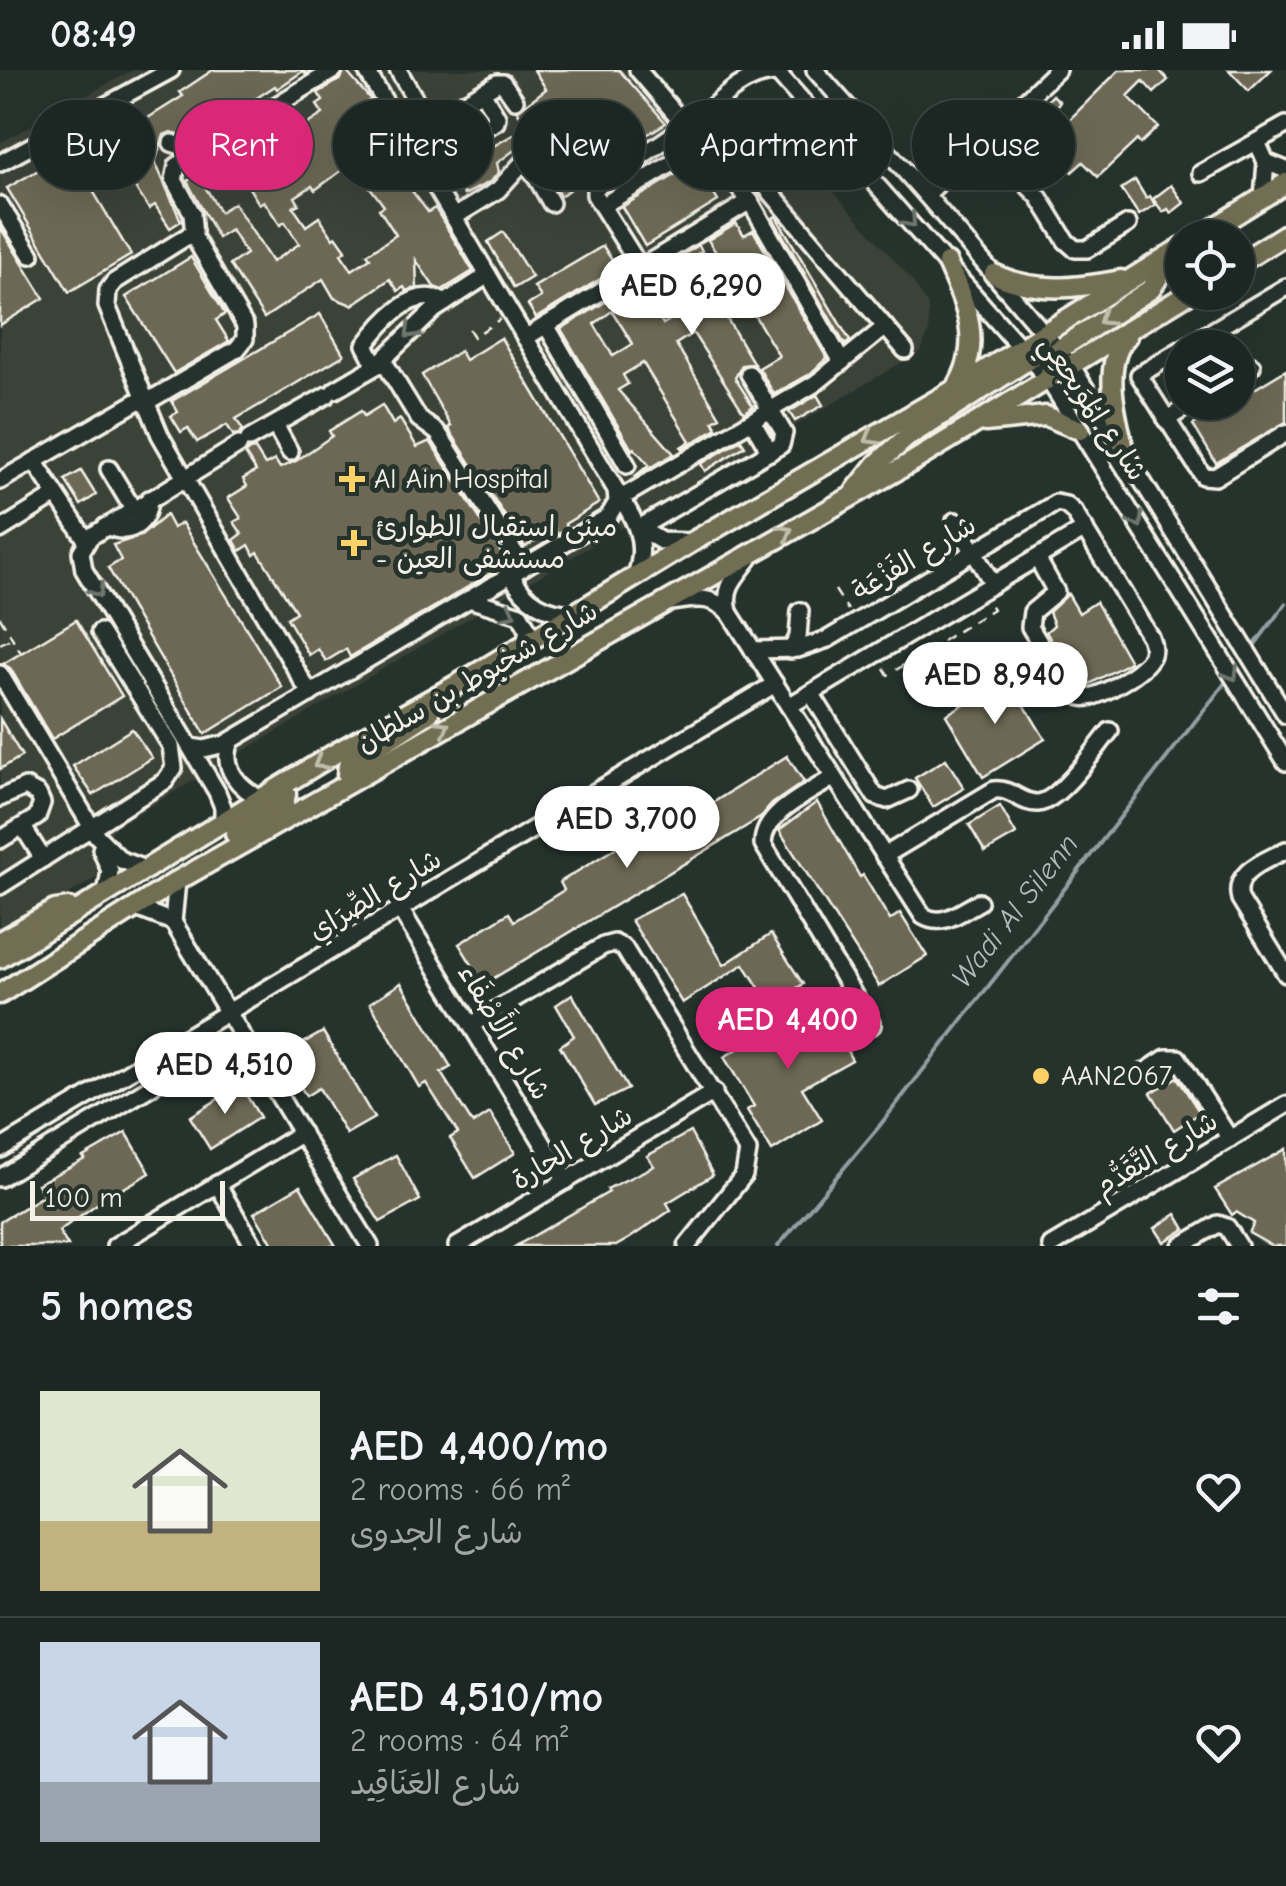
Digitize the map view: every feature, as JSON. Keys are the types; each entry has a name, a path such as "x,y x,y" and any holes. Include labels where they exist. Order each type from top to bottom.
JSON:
{"main road":[{"path":"1227,220 1286,184"},
{"path":"1255,253 1286,234"},
{"name":"شارع شخبوط بن سلطان","path":"0,958 692,542 956,388 1027,352 1044,333 1165,258"},
{"path":"1048,378 1058,350 1151,289 1159,276 1161,260"},
{"path":"948,263 972,328 968,366 956,388"},
{"path":"994,274 1016,283 1050,288 1101,284 1140,273"},
{"name":"شارع شخبوط بن سلطان","path":"0,994 177,881 970,426 1165,308"},
{"path":"1124,450 1115,402 1114,360 1118,347 1139,324"},
{"path":"852,494 906,438 1027,352"},
{"path":"970,426 1046,416 1080,430"},
{"path":"355,777 347,775 348,766 449,701 479,672"},
{"path":"84,940 149,887 281,806 287,796 284,792 269,796"},
{"path":"0,941 55,910 84,906"}],"street":[{"path":"0,162 170,70"},
{"path":"283,100 334,70"},
{"path":"366,70 385,100"},
{"path":"398,70 416,100"},
{"path":"638,70 665,100"},
{"path":"712,100 743,70"},
{"name":"شارع المُوَيجعِي","path":"815,70 1071,365 1286,715"},
{"path":"1026,100 1056,70"},
{"path":"719,100 743,81 776,71"},
{"name":"شارع المُوَيجعِي","path":"776,71 1048,378 1282,755"},
{"path":"468,100 500,82 515,100"},
{"path":"482,92 487,100"},
{"path":"1201,173 1286,124"},
{"path":"640,268 595,194 600,182 665,139"},
{"path":"1256,142 1266,162 1263,198"},
{"path":"1266,162 1286,170"},
{"path":"454,217 498,190 513,173"},
{"path":"602,206 665,173"},
{"path":"0,481 237,349 245,338 245,326 194,232 192,213 179,190"},
{"path":"438,190 639,528 641,558 635,578"},
{"path":"544,190 552,203"},
{"path":"741,190 842,362"},
{"path":"768,190 905,350"},
{"path":"926,194 930,190"},
{"path":"1032,190 1066,241 1076,249 1086,249 1128,224"},
{"path":"524,338 750,201"},
{"path":"0,206 30,256"},
{"path":"194,232 114,282 107,295 108,311 144,400 184,478 310,694"},
{"path":"223,824 221,799 84,570 81,552 86,540 380,363 418,324 488,275"},
{"path":"1214,330 1286,287"},
{"path":"445,303 433,296 420,296 394,315 365,345 419,419 438,433 517,571 521,592 537,605 577,614"},
{"path":"546,324 627,465"},
{"path":"618,494 816,383 885,327"},
{"path":"1165,359 1138,375 1165,418"},
{"path":"639,528 781,445 784,437 748,374"},
{"path":"752,420 770,452"},
{"path":"1166,420 1206,478 1215,477 1286,433"},
{"path":"275,424 290,452"},
{"path":"34,461 86,540"},
{"path":"109,469 133,509"},
{"path":"191,747 212,748 231,740 310,694 608,517 618,494"},
{"path":"3,523 56,495"},
{"path":"106,526 119,531 134,528 145,519 150,498"},
{"name":"شارع الفَزْعَة","path":"754,650 792,650 817,644 1056,503 1071,508 1150,638 1152,654 1147,663 1098,696 1088,698 1074,692 1030,626 1032,612 1056,592 1037,558"},
{"path":"955,521 993,584"},
{"path":"639,528 661,540 692,542"},
{"path":"789,706 1084,529"},
{"path":"729,612 730,580 753,551"},
{"path":"664,602 703,598 729,612 928,920 945,921 979,902"},
{"path":"470,599 520,615 528,630 525,645"},
{"path":"792,650 799,632 800,611"},
{"path":"0,886 94,832 165,780 175,760 100,632"},
{"path":"799,632 817,644"},
{"path":"0,674 94,832 110,872 106,894"},
{"name":"شارع الصِّرَاي","path":"0,1148 775,684"},
{"path":"811,694 875,796 886,800 908,790"},
{"path":"884,856 994,790 1007,790 1034,803 1048,800 1110,731"},
{"path":"231,740 227,756 230,768 244,788 269,796"},
{"path":"834,777 771,819 763,833 763,844 872,1025"},
{"path":"0,798 20,787 30,788 42,803 40,813 0,840"},
{"path":"23,827 43,859"},
{"path":"94,832 121,860 147,870"},
{"path":"1286,850 1244,874 1238,887 1240,899 1286,974"},
{"path":"177,881 173,922 370,1246"},
{"path":"136,908 173,922"},
{"name":"شارع الأَصْفَاء","path":"400,909 566,1181"},
{"path":"471,1025 603,946 619,945 627,952 746,1145 748,1163 744,1175 687,1246"},
{"path":"158,1077 171,1080 218,1052"},
{"path":"0,1178 152,1086 158,1077 154,1056"},
{"path":"1143,1073 1166,1058 1178,1058 1230,1139"},
{"name":"شارع الحارة","path":"456,1246 714,1092"},
{"name":"شارع التَّقَدُّم","path":"1055,1245 1286,1106"},
{"path":"114,1246 302,1133"},
{"path":"216,1184 254,1246"},
{"path":"1181,1246 1218,1224 1226,1227 1239,1246"}],"path":[{"path":"468,329 474,337 510,313"},
{"path":"0,617 20,653"},
{"path":"0,644 12,638"}],"shaded area":[{"name":"Al Ain Hospital","path":"133,70 650,70 677,100 665,100 665,190 832,190 912,280 928,306 929,331 921,351 115,827 108,837 106,872 0,935 0,143 30,127 30,190 155,190 155,100 78,100"}],"building":[{"path":"213,70 312,70 306,74 303,71 254,100 177,100 183,96 180,92"},
{"path":"345,70 371,100 333,100 333,177 315,190 313,120 323,114 317,105 323,101 318,93 341,79"},
{"path":"534,70 619,70 665,122 665,124 645,136 645,100 532,100 546,89"},
{"path":"1119,70 1159,70 1168,80 1154,93 1143,81 1128,96 1158,127 1140,144 1137,140 1098,177 1083,162 1075,169 1075,114"},
{"path":"1229,70 1271,70 1249,91"},
{"path":"175,101 175,133 164,135 155,162 155,114"},
{"path":"513,135 513,151 497,163 499,172 493,179 493,146"},
{"path":"155,162 181,221 170,228 155,205 149,209 137,190 155,190"},
{"path":"30,175 30,190 93,190 131,255 69,292 7,188"},
{"path":"1135,180 1155,205 1139,215 1121,189"},
{"path":"665,181 665,190 711,190 718,201 645,246 622,207"},
{"path":"1171,185 1184,203 1171,213 1168,209 1163,212 1153,199"},
{"path":"192,190 207,190 220,212 234,203 272,262 299,244 285,222 280,225 264,201 259,204 250,190 306,190 295,197 299,204 293,207 306,226 319,217 346,250 341,254 352,270 370,258 367,254 396,235 379,209 384,206 372,190 411,190 428,212 435,208 473,271 442,290 434,287 416,260 417,288 406,291 404,287 398,291 390,279 352,305 334,298 323,279 264,318 230,265 246,254 231,230 218,238"},
{"path":"776,216 850,341 845,345 773,218"},
{"path":"736,223 744,235 753,230 827,358 810,374 774,394 759,368 779,356 746,301 724,314 754,364 742,365 735,378 753,406 744,413 693,333 676,344 720,417 713,421 717,428 682,449 690,441 643,363 623,375 628,384 618,390 674,454 634,477 649,465 632,450 561,329 699,245 702,251 691,258 713,294 734,281 708,240","holes":["660,277 681,313 663,324 641,287","612,311 633,344 613,356 594,324"]},
{"path":"0,227 44,298 0,325"},
{"path":"503,232 532,277 514,288 488,242"},
{"path":"603,246 615,265 621,261 623,265 536,318 528,305 541,297 534,287"},
{"path":"191,257 225,314 216,320 229,341 174,373 126,297"},
{"path":"320,314 344,355 236,419 243,430 239,434 233,435 227,425 197,442 188,428 181,432 171,416 178,412 172,401"},
{"path":"501,338 599,503 565,524 567,528 557,534 555,529 525,547 448,428 451,426 422,375 460,351 465,360"},
{"path":"1286,370 1286,422 1216,463 1193,425 1201,420 1255,420 1255,389"},
{"path":"817,395 823,405 795,421 789,412"},
{"path":"382,405 393,424 400,419 417,447 430,441 508,563 350,657 346,649 326,661 318,649 309,655 287,618 296,612 258,552 254,555 249,545 240,551 234,540 242,534 234,522 241,518 228,498 247,486 243,479 256,471 245,454 249,450 255,449 265,465 275,460 280,468 332,436 329,431 361,411 364,416"},
{"path":"741,440 745,446 705,471 701,464"},
{"path":"81,471 96,495 81,505 65,480"},
{"path":"166,515 173,528 182,523 282,687 205,734 108,568 121,560 113,545 141,536"},
{"path":"1068,594 1079,613 1096,602 1130,662 1086,686 1070,670 1046,632 1054,625 1049,612"},
{"path":"76,620 122,696 52,739 10,668 3,664"},
{"path":"1008,678 1045,739 983,777 946,715"},
{"path":"0,719 22,756 0,769"},
{"path":"132,729 152,758 93,795 73,766"},
{"path":"787,756 804,782 772,804 760,818 484,984 459,944 509,913 514,921 564,890 560,882 691,802 698,812"},
{"path":"946,759 964,788 933,807 915,778"},
{"path":"817,802 890,920 900,913 927,956 879,986 779,830"},
{"path":"1000,806 1016,834 985,852 969,825"},
{"path":"682,894 724,965 771,934 803,984 770,1005 744,964 682,1003 631,920"},
{"path":"401,983 451,1067 441,1073 473,1124 490,1113 515,1153 475,1178 450,1138 458,1133 426,1083 419,1087 370,1003"},
{"path":"572,994 628,1089 595,1105 560,1046 574,1036 556,1005"},
{"path":"820,1001 852,1060 802,1088 822,1120 772,1151 747,1110 754,1106 724,1057"},
{"path":"323,1032 374,1118 346,1134 319,1088 306,1096 282,1055"},
{"path":"1177,1077 1200,1113 1174,1130 1151,1093"},
{"path":"240,1085 260,1117 210,1149 190,1117"},
{"path":"126,1132 150,1173 59,1231 68,1246 0,1246 0,1222 44,1195 37,1184"},
{"path":"690,1132 713,1175 667,1203 671,1210 630,1238 616,1246 516,1246 609,1192 607,1189 654,1166 647,1156"},
{"path":"1286,1149 1286,1246 1272,1246 1249,1233 1254,1223 1236,1212 1232,1215 1215,1189"},
{"path":"396,1155 420,1200 380,1222 353,1179"},
{"path":"300,1186 336,1246 274,1246 254,1213"},
{"path":"1176,1214 1185,1229 1164,1242 1155,1228"}],"waterway":[{"name":"Wadi Al Silenn","path":"1250,651 1286,603"},
{"name":"Wadi Al Silenn","path":"778,1246 877,1129 1229,678"}],"place":[{"name":"Al Ain Hospital","path":"352,479"},
{"name":"مبنى استقبال الطوارئ - مستشفى العين","path":"354,543"},
{"name":"AAN2067","path":"1041,1076"}]}
